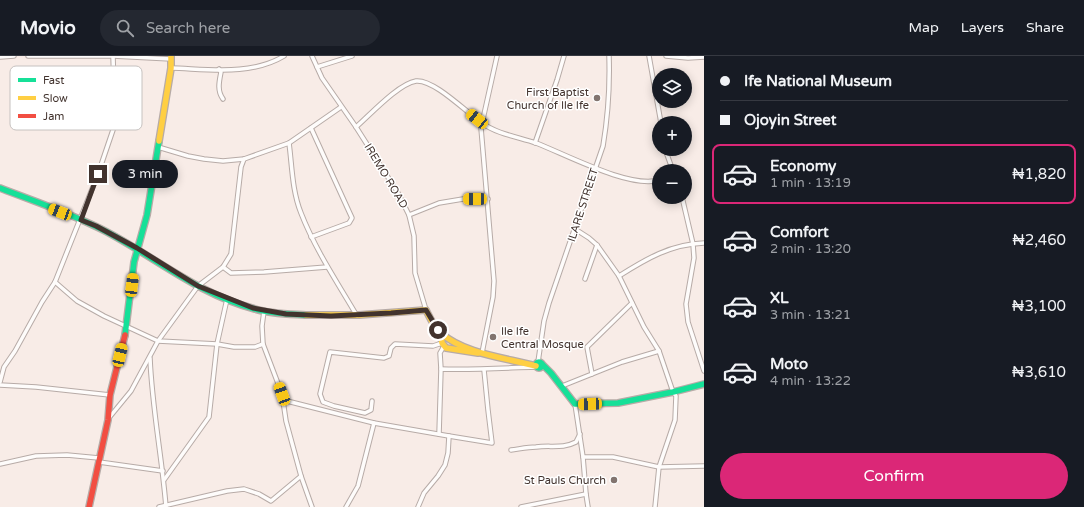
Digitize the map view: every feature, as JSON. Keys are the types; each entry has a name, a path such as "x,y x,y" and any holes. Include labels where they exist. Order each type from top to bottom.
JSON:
{"street":[{"path":"0,57 14,56"},
{"path":"28,56 171,57 171,68 147,215 134,262 128,327 110,395 108,420 98,460 89,507"},
{"path":"113,56 113,66"},
{"path":"171,68 254,68 268,64 284,56"},
{"name":"IREMO ROAD","path":"312,56 325,83 356,127 398,193 409,215 414,236 415,273 426,310"},
{"path":"317,67 352,56"},
{"path":"482,353 493,297 494,281 481,128 497,56"},
{"path":"535,143 564,56"},
{"name":"ILARE STREET","path":"539,365 544,321 549,303 603,146 610,90 609,56"},
{"path":"649,56 660,116"},
{"path":"666,56 688,58 704,57"},
{"path":"219,69 221,72 219,91 223,99"},
{"path":"356,127 393,94 416,81 424,82 440,90 482,123 495,130 535,143 625,178 652,182"},
{"path":"158,147 204,160 224,161 244,159 289,143 341,107"},
{"path":"311,128 352,218 349,223 312,237"},
{"path":"0,382 4,367 42,302 56,282 98,174 112,130"},
{"path":"289,143 296,196 300,212 327,266 357,316"},
{"path":"108,420 131,391 158,341 198,286 223,267 232,254 240,166 244,159"},
{"path":"0,188 96,226 137,248 198,286 227,299 253,308 264,311 308,316 357,316 426,310 441,334 443,344 440,353 439,434"},
{"path":"409,215 439,203 463,199 488,199"},
{"path":"684,204 693,244 694,258 686,304 688,322 704,371"},
{"path":"575,229 597,245 619,276 632,303 659,351 673,392 676,396 675,420 659,467 655,507"},
{"path":"619,276 656,253 693,244 704,243"},
{"path":"585,279 597,245"},
{"path":"223,267 231,273 264,272 327,266"},
{"path":"56,282 77,301 104,316 158,341 217,344 234,347 263,344"},
{"path":"164,480 209,417 217,344 227,299"},
{"path":"592,374 587,348 632,303"},
{"path":"264,311 262,326 263,344 278,382 283,400 286,421 301,476 312,507"},
{"path":"441,334 454,342 482,353"},
{"path":"452,350 454,342"},
{"path":"372,401 371,410 365,413 323,402 320,394 330,352 360,354 384,358 389,356 391,348 395,344 433,346 443,344 452,350 482,353 539,365 551,372 576,404 588,507"},
{"path":"562,386 622,362 659,351"},
{"path":"150,357 154,411 163,471 166,506"},
{"path":"441,369 484,370 539,365"},
{"path":"283,400 374,422 449,436 492,442 484,370"},
{"path":"576,404 618,403 704,384"},
{"path":"0,386 36,387 110,395"},
{"path":"346,507 358,486 374,422"},
{"path":"511,450 536,446 569,446 576,442 580,433"},
{"path":"418,507 424,493 445,465 448,453 449,436"},
{"path":"0,464 36,456 67,455 163,471"},
{"path":"583,457 613,457 659,467 704,466"},
{"path":"159,507 227,491 244,489 259,494 271,501 301,476"},
{"path":"521,507 586,494"}],"traffic: fast":[{"path":"125,335 134,262 147,215 159,141"},
{"path":"0,188 54,208 107,232 197,285 235,303 267,312 306,315"},
{"path":"539,362 542,365 539,368 536,365 539,362"},
{"path":"542,364 551,373 575,404 618,403 704,384"}],"traffic: slow":[{"path":"159,141 171,68 171,56"},
{"path":"306,315 359,315 426,310 432,322 439,331 450,340 461,346 474,351 536,366"},
{"path":"441,334 442,343 446,348 478,353"}],"traffic: jam":[{"path":"89,507 108,420 110,395 125,335"}],"place":[{"name":"First Baptist Church of Ile Ife","path":"597,98"},
{"name":"Ile Ife Central Mosque","path":"493,337"},
{"name":"St Pauls Church","path":"614,480"}],"route":[{"path":"98,174 81,220 96,226 137,248 198,286 227,299 253,308 286,314 308,316 357,316 426,310 433,324 438,330"}]}
